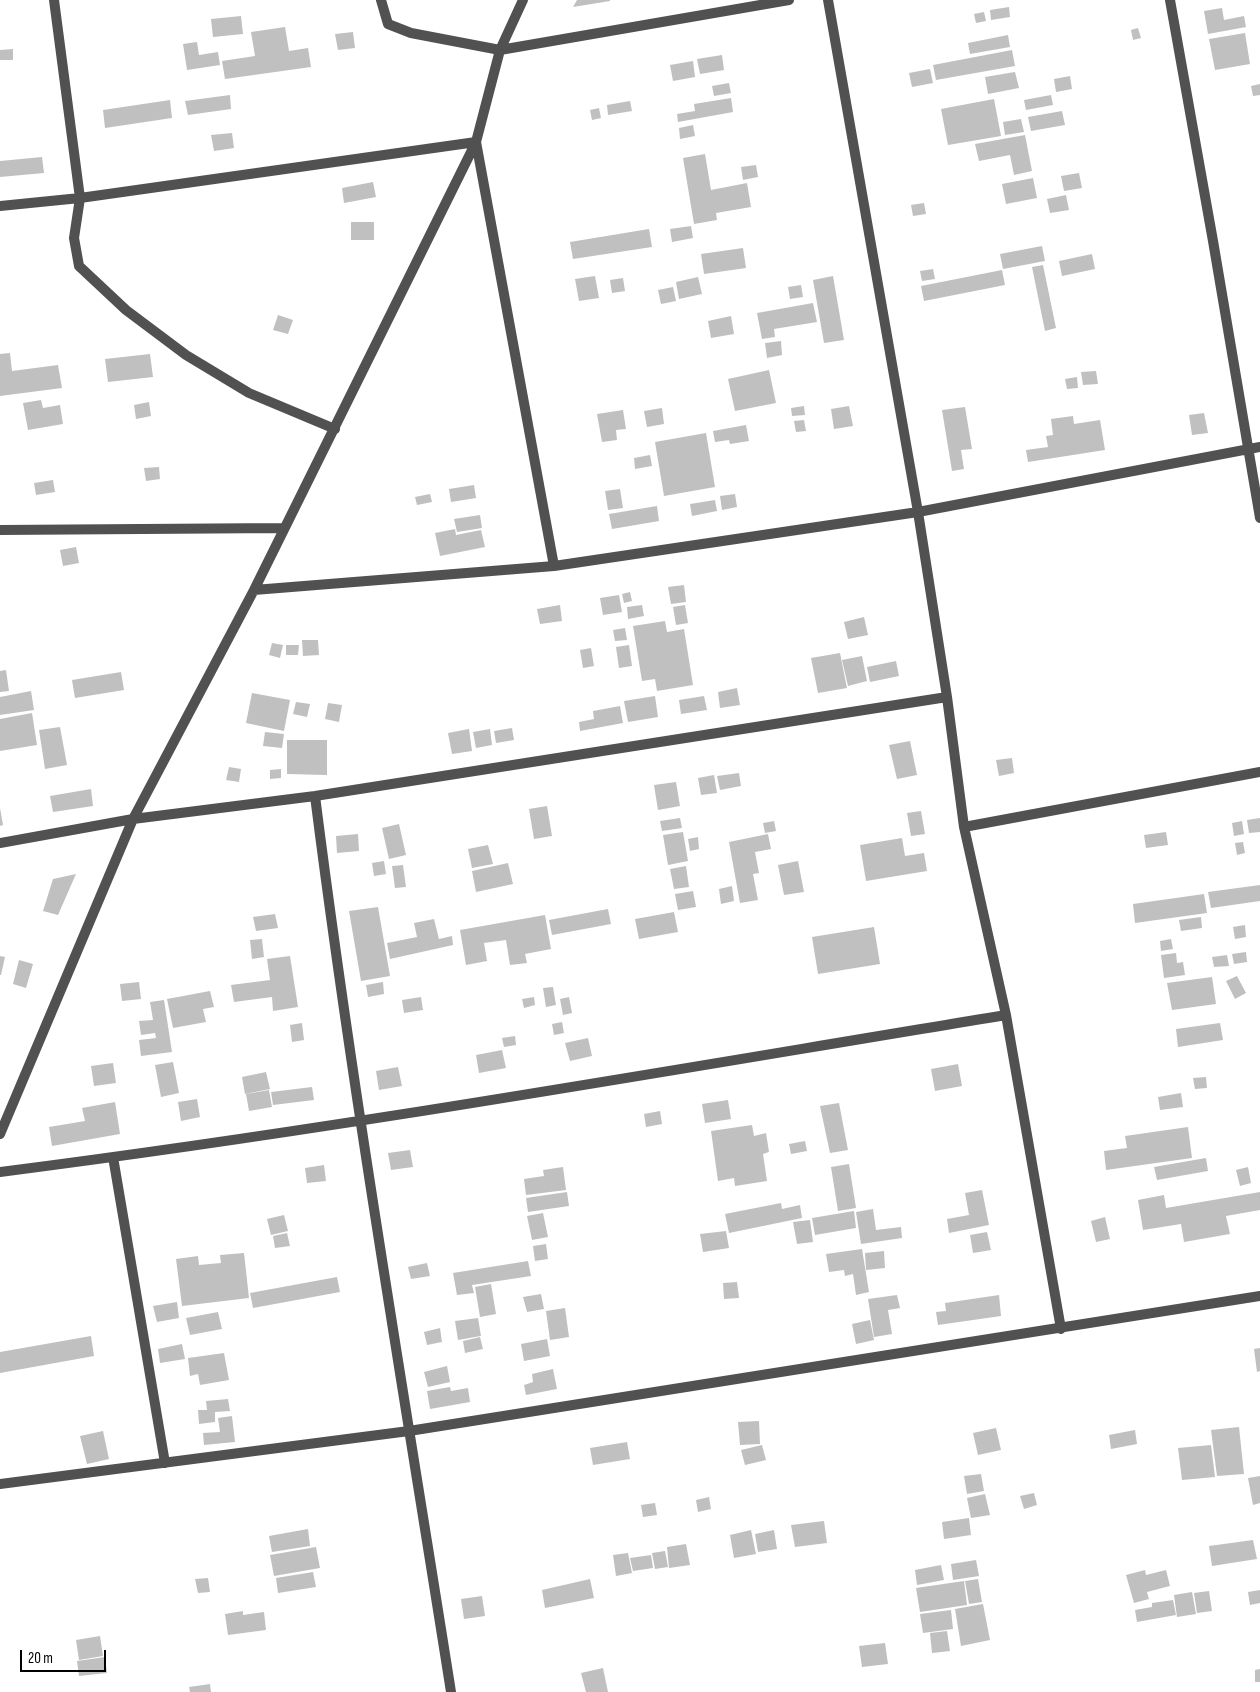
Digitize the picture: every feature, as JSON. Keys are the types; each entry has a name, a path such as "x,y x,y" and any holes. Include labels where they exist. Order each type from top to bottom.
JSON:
{"street":[{"path":"54,0 80,198 74,238 79,266 126,310 186,355 250,393 335,428"},
{"path":"381,0 388,24 411,33 500,50 789,0"},
{"path":"0,1134 133,819 254,590 283,528 335,428 476,142 500,50 523,0"},
{"path":"828,0 918,512 947,697 964,827 1006,1015 1061,1329"},
{"path":"1170,0 1260,518"},
{"path":"0,206 80,198 476,142"},
{"path":"476,142 554,566"},
{"path":"254,590 554,566 918,512 1260,447"},
{"path":"0,530 283,528"},
{"path":"0,843 133,819 315,796 947,697"},
{"path":"964,827 1260,772"},
{"path":"315,796 332,930 360,1121 451,1692"},
{"path":"0,1172 360,1121 1006,1015"},
{"path":"113,1157 165,1463"},
{"path":"0,1484 410,1432 1260,1296"}],"building":[{"path":"577,0 610,0 610,1 573,7"},
{"path":"1009,7 1010,17 991,20 990,10"},
{"path":"1222,8 1224,20 1244,16 1246,27 1208,34 1204,11"},
{"path":"984,12 986,21 976,23 974,14"},
{"path":"241,16 243,34 213,37 211,19"},
{"path":"285,27 289,51 308,48 311,67 225,79 222,61 255,56 251,32"},
{"path":"1138,28 1141,38 1133,40 1131,30"},
{"path":"353,32 355,48 338,50 335,34"},
{"path":"1245,33 1250,64 1215,70 1209,39"},
{"path":"1008,35 1010,47 970,54 968,43"},
{"path":"197,42 199,55 218,52 220,65 187,70 183,44"},
{"path":"13,49 13,60 0,60 0,50"},
{"path":"1012,50 1015,66 936,80 933,65"},
{"path":"722,55 724,70 700,74 697,59"},
{"path":"693,61 695,77 673,81 670,65"},
{"path":"930,69 933,83 912,87 909,73"},
{"path":"1015,72 1019,88 988,94 985,77"},
{"path":"1070,76 1072,89 1056,92 1054,79"},
{"path":"729,83 731,93 714,96 712,86"},
{"path":"1260,84 1260,95 1253,96 1251,86"},
{"path":"230,95 231,109 188,115 185,101"},
{"path":"1051,95 1053,105 1026,110 1024,100"},
{"path":"731,98 733,112 678,122 677,114 695,111 694,104"},
{"path":"994,99 1001,136 948,145 941,109"},
{"path":"170,100 172,118 105,128 103,110"},
{"path":"630,101 632,111 608,115 607,105"},
{"path":"599,108 601,118 592,120 590,110"},
{"path":"1062,111 1065,125 1031,131 1028,117"},
{"path":"1021,119 1024,132 1005,135 1003,122"},
{"path":"693,125 695,136 680,139 679,128"},
{"path":"232,133 234,148 214,151 211,135"},
{"path":"1025,135 1032,171 1014,175 1010,155 979,161 975,144"},
{"path":"705,154 711,190 747,183 751,207 716,213 717,220 694,224 683,158"},
{"path":"42,157 44,173 0,177 0,161"},
{"path":"756,165 758,177 743,180 741,167"},
{"path":"1079,173 1082,188 1064,191 1061,176"},
{"path":"1033,178 1037,198 1006,204 1002,184"},
{"path":"373,182 376,197 344,203 342,188"},
{"path":"1066,195 1069,210 1050,213 1047,199"},
{"path":"924,203 926,214 913,216 911,205"},
{"path":"351,222 374,222 374,240 351,240"},
{"path":"691,226 693,238 672,242 670,229"},
{"path":"649,229 652,247 573,259 570,242"},
{"path":"1042,246 1045,261 1003,269 1000,254"},
{"path":"743,248 746,268 704,274 701,254"},
{"path":"1092,254 1095,269 1062,276 1059,261"},
{"path":"1043,265 1056,328 1045,331 1032,267"},
{"path":"933,269 935,279 922,281 920,271"},
{"path":"1002,270 1005,285 924,301 921,286"},
{"path":"595,276 599,298 579,301 575,279"},
{"path":"833,276 844,340 824,343 813,280"},
{"path":"698,277 702,294 679,299 676,282"},
{"path":"623,278 625,291 612,293 610,280"},
{"path":"801,285 803,297 790,299 788,287"},
{"path":"673,287 676,301 661,304 658,290"},
{"path":"813,303 817,322 774,329 775,337 762,339 757,313"},
{"path":"278,315 293,320 288,334 273,330"},
{"path":"731,316 734,334 711,338 708,321"},
{"path":"781,341 782,355 767,358 765,343"},
{"path":"10,353 12,371 58,365 62,388 0,396 0,354"},
{"path":"150,354 153,377 108,382 105,359"},
{"path":"769,370 776,403 735,411 728,379"},
{"path":"1096,371 1098,384 1083,385 1081,372"},
{"path":"1077,377 1078,388 1067,389 1065,379"},
{"path":"41,400 43,408 60,405 63,424 28,430 23,403"},
{"path":"149,402 151,416 136,419 134,405"},
{"path":"804,406 805,415 792,416 791,408"},
{"path":"849,406 853,426 834,429 831,409"},
{"path":"965,407 972,449 961,450 964,469 952,471 942,410"},
{"path":"662,408 664,424 647,427 644,411"},
{"path":"623,410 626,429 616,430 617,440 602,442 597,414"},
{"path":"1204,413 1208,433 1192,435 1189,415"},
{"path":"1073,416 1074,424 1100,420 1105,450 1028,462 1026,450 1048,447 1046,436 1053,435 1051,419"},
{"path":"804,420 806,431 796,432 794,421"},
{"path":"746,425 749,441 730,444 729,440 715,442 713,431"},
{"path":"706,433 715,487 664,496 655,442"},
{"path":"650,455 652,466 635,469 634,458"},
{"path":"159,467 160,479 146,481 144,468"},
{"path":"53,480 55,492 36,495 34,483"},
{"path":"474,485 476,498 451,502 449,489"},
{"path":"620,489 623,508 608,510 605,491"},
{"path":"430,494 432,502 417,505 415,497"},
{"path":"735,494 737,507 722,510 720,496"},
{"path":"715,500 717,511 692,516 690,504"},
{"path":"657,506 659,521 612,529 609,514"},
{"path":"480,515 482,528 457,532 454,519"},
{"path":"455,529 456,535 481,530 485,547 440,556 435,533"},
{"path":"76,547 79,563 63,566 60,550"},
{"path":"684,585 686,602 671,604 668,587"},
{"path":"630,592 632,601 624,603 622,594"},
{"path":"619,595 622,612 603,615 600,598"},
{"path":"560,605 562,621 540,624 537,609"},
{"path":"642,605 644,616 628,619 627,607"},
{"path":"685,605 688,623 676,625 673,607"},
{"path":"864,617 868,635 848,639 844,622"},
{"path":"665,621 667,632 684,629 693,685 657,691 655,679 642,681 633,626"},
{"path":"625,628 627,640 615,641 613,630"},
{"path":"302,640 318,640 319,655 303,656"},
{"path":"272,643 283,645 280,658 269,655"},
{"path":"286,645 299,645 298,655 286,655"},
{"path":"629,645 632,666 619,668 616,647"},
{"path":"591,648 594,666 583,668 580,650"},
{"path":"840,653 847,688 818,693 811,658"},
{"path":"862,656 867,681 848,686 842,660"},
{"path":"896,661 899,676 870,682 867,667"},
{"path":"6,670 9,691 0,692 0,671"},
{"path":"121,672 124,690 75,698 72,680"},
{"path":"737,688 740,705 720,708 718,692"},
{"path":"31,691 34,710 0,715 0,697"},
{"path":"252,693 290,700 284,731 246,723"},
{"path":"655,696 658,717 628,722 624,701"},
{"path":"704,696 707,710 681,714 679,700"},
{"path":"296,702 310,704 307,717 293,714"},
{"path":"328,703 342,705 339,722 325,719"},
{"path":"620,706 623,723 580,731 579,722 594,719 593,711"},
{"path":"32,713 37,745 0,751 0,719"},
{"path":"60,727 67,765 45,769 39,730"},
{"path":"512,728 514,740 496,743 494,731"},
{"path":"469,729 472,751 452,754 448,733"},
{"path":"490,729 492,745 476,748 473,732"},
{"path":"265,732 284,734 282,748 263,746"},
{"path":"287,740 327,740 327,775 287,774"},
{"path":"910,741 917,775 897,779 889,745"},
{"path":"1012,758 1014,773 999,776 996,760"},
{"path":"229,767 241,769 239,782 226,780"},
{"path":"281,769 281,778 270,779 270,770"},
{"path":"739,773 741,786 720,790 717,776"},
{"path":"714,775 717,793 701,795 698,778"},
{"path":"676,782 680,806 658,810 654,785"},
{"path":"91,789 93,806 53,812 50,796"},
{"path":"547,806 552,836 534,839 529,809"},
{"path":"0,808 3,825 0,826"},
{"path":"921,811 925,834 911,836 907,813"},
{"path":"680,818 682,828 662,831 660,821"},
{"path":"1260,818 1260,832 1249,833 1247,820"},
{"path":"774,821 776,831 765,833 763,823"},
{"path":"1242,821 1244,834 1234,836 1232,823"},
{"path":"399,824 406,855 389,859 382,828"},
{"path":"683,832 688,861 668,865 663,835"},
{"path":"1166,832 1168,845 1146,848 1144,835"},
{"path":"358,834 359,851 337,853 336,836"},
{"path":"768,834 771,849 755,852 759,873 753,874 758,900 740,903 729,842"},
{"path":"698,837 699,849 690,851 688,839"},
{"path":"902,838 905,856 924,853 927,871 866,881 860,845"},
{"path":"1243,842 1245,853 1237,855 1235,843"},
{"path":"488,845 493,864 472,868 468,849"},
{"path":"384,861 386,874 374,876 372,863"},
{"path":"798,861 804,892 784,895 778,865"},
{"path":"508,863 513,884 476,892 472,871"},
{"path":"403,865 406,887 395,888 392,866"},
{"path":"686,866 689,887 674,889 670,869"},
{"path":"76,874 58,915 43,911 53,879"},
{"path":"1260,885 1260,901 1211,908 1208,892"},
{"path":"732,886 734,901 721,904 719,889"},
{"path":"693,891 696,907 678,910 675,894"},
{"path":"1204,894 1207,913 1135,923 1133,904"},
{"path":"378,907 390,976 361,981 349,911"},
{"path":"608,909 611,924 552,935 549,920"},
{"path":"674,912 678,932 639,939 635,919"},
{"path":"275,914 278,928 256,931 253,917"},
{"path":"545,915 551,949 525,954 527,963 510,965 506,940 484,943 487,961 466,965 460,930"},
{"path":"1201,917 1202,928 1181,931 1179,920"},
{"path":"434,919 439,939 452,936 453,945 390,959 387,943 417,937 414,923"},
{"path":"1245,925 1246,937 1235,939 1233,927"},
{"path":"874,927 880,964 818,974 812,937"},
{"path":"262,939 264,957 252,959 250,940"},
{"path":"1171,939 1173,949 1161,951 1160,941"},
{"path":"1246,952 1247,962 1234,964 1232,954"},
{"path":"1176,953 1177,963 1183,962 1185,975 1164,978 1161,955"},
{"path":"1227,955 1229,966 1214,967 1212,957"},
{"path":"0,956 5,957 1,975 0,975"},
{"path":"290,956 298,1007 273,1011 272,997 234,1002 231,985 270,980 267,959"},
{"path":"19,960 33,964 26,988 13,984"},
{"path":"1237,976 1246,993 1235,999 1226,981"},
{"path":"1212,977 1216,1004 1172,1010 1167,983"},
{"path":"139,982 141,999 122,1001 120,984"},
{"path":"383,982 384,994 368,997 366,985"},
{"path":"553,987 556,1005 546,1007 543,988"},
{"path":"210,991 214,1007 203,1009 206,1022 173,1028 167,999"},
{"path":"421,997 423,1010 404,1013 402,1000"},
{"path":"534,997 535,1005 524,1008 522,999"},
{"path":"569,997 572,1013 563,1015 560,999"},
{"path":"164,1000 172,1052 141,1056 139,1040 156,1038 155,1033 141,1035 139,1021 153,1020 150,1002"},
{"path":"562,1022 564,1033 554,1035 552,1024"},
{"path":"302,1023 304,1040 292,1042 290,1025"},
{"path":"1220,1023 1223,1040 1178,1047 1176,1029"},
{"path":"515,1036 516,1045 504,1047 502,1038"},
{"path":"588,1038 592,1056 570,1061 565,1043"},
{"path":"502,1050 506,1068 479,1073 476,1055"},
{"path":"173,1062 179,1093 161,1097 155,1065"},
{"path":"113,1063 116,1083 94,1086 91,1066"},
{"path":"958,1064 962,1086 935,1091 931,1069"},
{"path":"398,1067 402,1086 379,1090 376,1071"},
{"path":"266,1072 270,1089 245,1094 242,1077"},
{"path":"1206,1077 1207,1088 1195,1089 1193,1078"},
{"path":"312,1087 314,1100 273,1105 271,1092"},
{"path":"269,1090 272,1107 249,1111 246,1094"},
{"path":"1181,1093 1183,1107 1160,1110 1158,1097"},
{"path":"197,1099 200,1117 181,1121 178,1102"},
{"path":"728,1100 731,1119 705,1123 702,1104"},
{"path":"115,1102 120,1134 52,1146 49,1127 85,1121 82,1108"},
{"path":"839,1103 848,1150 830,1153 820,1106"},
{"path":"660,1111 662,1124 646,1127 644,1114"},
{"path":"752,1125 754,1136 766,1133 769,1152 763,1154 767,1181 735,1186 734,1178 718,1181 711,1131"},
{"path":"1188,1127 1192,1158 1106,1170 1104,1151 1127,1148 1125,1136"},
{"path":"805,1141 807,1151 791,1154 789,1144"},
{"path":"410,1150 413,1167 391,1170 388,1153"},
{"path":"1206,1158 1208,1171 1157,1180 1154,1167"},
{"path":"849,1164 856,1208 838,1211 831,1167"},
{"path":"324,1165 326,1181 307,1183 305,1168"},
{"path":"563,1167 566,1190 526,1195 524,1179 544,1176 543,1170"},
{"path":"1248,1167 1251,1183 1240,1186 1236,1170"},
{"path":"982,1190 989,1225 949,1233 947,1219 969,1215 965,1193"},
{"path":"567,1192 569,1206 528,1212 526,1198"},
{"path":"1260,1192 1260,1210 1226,1216 1230,1234 1184,1242 1181,1224 1143,1230 1138,1200 1164,1195 1166,1208"},
{"path":"781,1203 782,1209 800,1205 802,1218 729,1233 725,1214"},
{"path":"873,1209 876,1230 901,1227 902,1238 861,1244 856,1212"},
{"path":"854,1211 856,1228 815,1235 812,1218"},
{"path":"543,1213 548,1237 532,1240 527,1216"},
{"path":"284,1215 288,1231 271,1235 267,1219"},
{"path":"1105,1217 1110,1239 1096,1242 1091,1221"},
{"path":"810,1220 813,1242 797,1244 793,1222"},
{"path":"726,1231 729,1248 703,1252 700,1234"},
{"path":"987,1232 991,1250 973,1253 970,1235"},
{"path":"287,1233 290,1246 275,1248 273,1236"},
{"path":"546,1244 548,1259 535,1261 533,1246"},
{"path":"862,1249 869,1292 856,1295 853,1274 845,1276 844,1270 829,1272 826,1254"},
{"path":"884,1251 885,1268 866,1270 865,1253"},
{"path":"244,1253 249,1298 182,1306 176,1259 198,1256 199,1265 221,1263 220,1255"},
{"path":"528,1261 531,1276 472,1285 474,1293 457,1295 453,1273"},
{"path":"427,1263 430,1276 411,1279 408,1267"},
{"path":"337,1277 340,1292 253,1308 250,1293"},
{"path":"737,1282 739,1298 724,1299 723,1283"},
{"path":"491,1284 496,1314 480,1317 475,1287"},
{"path":"541,1294 544,1309 527,1312 523,1297"},
{"path":"897,1295 900,1308 888,1310 892,1334 874,1337 868,1299"},
{"path":"999,1295 1001,1316 938,1325 936,1312 946,1311 945,1303"},
{"path":"177,1302 179,1318 157,1322 153,1306"},
{"path":"565,1308 569,1337 550,1340 546,1311"},
{"path":"218,1312 222,1329 190,1335 186,1318"},
{"path":"478,1318 481,1336 458,1340 455,1321"},
{"path":"870,1320 874,1340 856,1344 852,1324"},
{"path":"440,1328 442,1342 427,1345 424,1332"},
{"path":"91,1336 94,1356 0,1373 0,1352"},
{"path":"480,1337 483,1349 465,1353 463,1341"},
{"path":"547,1339 550,1356 524,1361 521,1344"},
{"path":"182,1344 185,1359 160,1363 158,1349"},
{"path":"1260,1348 1260,1371 1257,1372 1254,1349"},
{"path":"224,1353 229,1380 200,1385 198,1374 190,1376 188,1358"},
{"path":"447,1366 450,1382 428,1387 424,1372"},
{"path":"553,1369 557,1389 526,1395 524,1385 533,1382 532,1374"},
{"path":"450,1387 451,1391 468,1388 470,1402 430,1409 427,1391"},
{"path":"228,1399 230,1411 215,1412 215,1422 199,1424 198,1410 207,1410 206,1401"},
{"path":"232,1416 235,1442 204,1445 203,1433 220,1432 218,1418"},
{"path":"759,1421 760,1444 740,1445 738,1422"},
{"path":"1239,1427 1244,1474 1217,1476 1211,1430"},
{"path":"996,1428 1001,1450 978,1455 973,1433"},
{"path":"1135,1430 1137,1444 1111,1449 1109,1435"},
{"path":"103,1431 109,1459 87,1464 80,1436"},
{"path":"627,1442 630,1459 593,1465 590,1448"},
{"path":"762,1445 766,1460 745,1465 741,1450"},
{"path":"1211,1445 1215,1477 1182,1480 1178,1448"},
{"path":"981,1474 984,1491 967,1494 964,1476"},
{"path":"1260,1476 1260,1503 1253,1505 1248,1478"},
{"path":"1034,1493 1037,1505 1024,1509 1020,1496"},
{"path":"985,1494 990,1515 971,1518 967,1498"},
{"path":"709,1497 711,1509 698,1512 696,1500"},
{"path":"655,1503 657,1515 643,1517 641,1505"},
{"path":"969,1518 971,1535 944,1539 942,1522"},
{"path":"824,1521 827,1543 795,1547 791,1525"},
{"path":"308,1529 310,1546 272,1552 269,1536"},
{"path":"751,1530 756,1554 734,1558 730,1535"},
{"path":"774,1530 777,1549 758,1552 755,1534"},
{"path":"1253,1540 1257,1559 1212,1566 1209,1546"},
{"path":"686,1544 690,1565 669,1568 667,1547"},
{"path":"316,1547 320,1568 274,1576 270,1555"},
{"path":"665,1551 668,1567 655,1569 652,1553"},
{"path":"628,1553 632,1573 616,1576 613,1555"},
{"path":"651,1555 653,1568 633,1571 630,1558"},
{"path":"976,1560 979,1576 953,1580 951,1564"},
{"path":"941,1565 944,1580 917,1585 915,1570"},
{"path":"1145,1570 1146,1575 1166,1570 1170,1586 1147,1592 1149,1599 1134,1603 1126,1575"},
{"path":"313,1572 316,1587 278,1593 276,1578"},
{"path":"208,1578 210,1592 198,1593 195,1579"},
{"path":"590,1579 594,1598 545,1608 542,1590"},
{"path":"978,1579 982,1602 969,1604 965,1581"},
{"path":"964,1581 967,1605 920,1612 916,1588"},
{"path":"1260,1590 1260,1603 1250,1605 1248,1592"},
{"path":"1209,1591 1212,1611 1197,1613 1194,1593"},
{"path":"1192,1592 1196,1614 1177,1617 1174,1595"},
{"path":"482,1596 485,1616 464,1619 461,1599"},
{"path":"1173,1600 1176,1615 1137,1622 1135,1610 1152,1607 1152,1603"},
{"path":"983,1604 990,1640 961,1646 955,1609"},
{"path":"951,1610 953,1629 923,1633 920,1614"},
{"path":"243,1611 243,1615 264,1612 266,1630 228,1635 225,1614"},
{"path":"947,1631 950,1651 932,1653 930,1633"},
{"path":"100,1636 103,1656 79,1660 76,1640"},
{"path":"885,1643 888,1664 862,1667 859,1646"},
{"path":"105,1657 107,1673 79,1676 77,1661"},
{"path":"603,1668 608,1692 586,1692 581,1673"},
{"path":"1260,1669 1260,1682 1255,1682 1255,1670"},
{"path":"210,1684 211,1692 190,1692 189,1687"}]}
